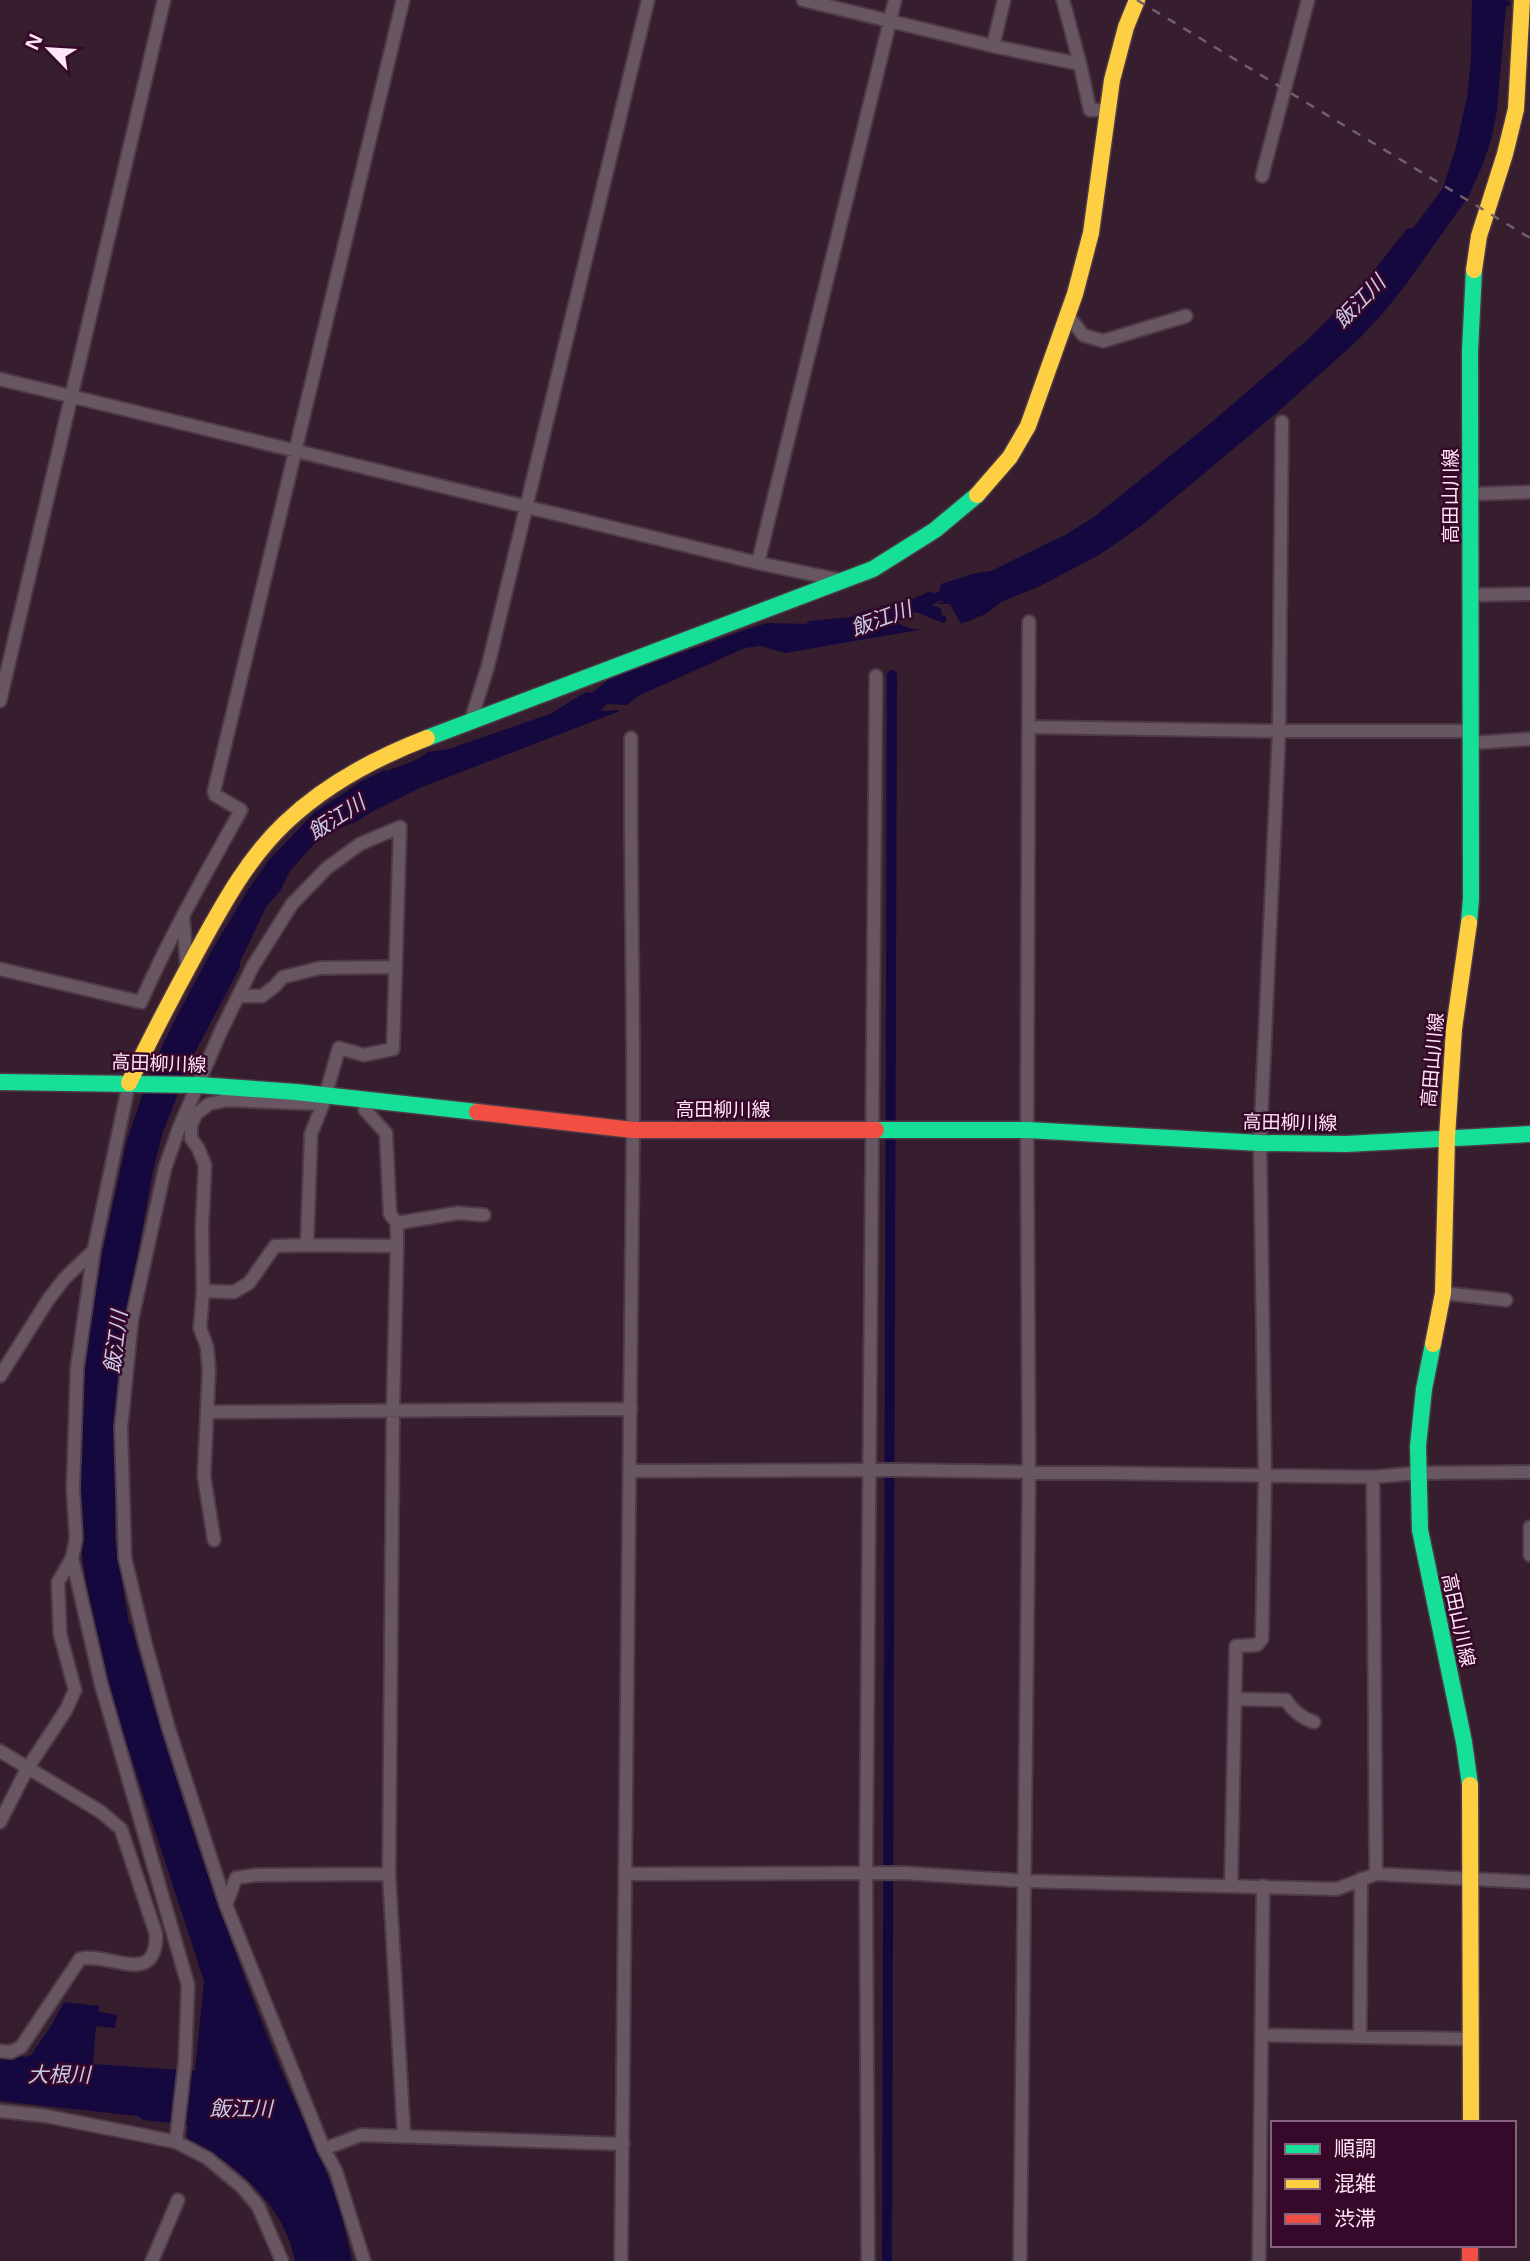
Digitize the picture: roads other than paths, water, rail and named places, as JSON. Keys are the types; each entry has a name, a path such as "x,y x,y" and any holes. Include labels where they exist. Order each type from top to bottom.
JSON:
{"main road":[{"path":"132,1083 187,971 244,872 266,842 322,793 384,755 873,569 915,544 980,493 1001,471 1032,417 1083,266 1094,219 1106,110 1118,47 1137,0"},
{"name":"高田山川線","path":"1471,2121 1471,1794 1464,1742 1420,1530 1418,1447 1424,1390 1443,1293 1447,1137 1454,1030 1471,898 1470,351 1474,269 1479,236 1516,109 1522,0"},
{"name":"高田柳川線","path":"0,1082 199,1085 325,1100 366,1099 633,1130 1027,1130 1260,1143 1346,1144 1530,1134"}],"street":[{"path":"0,701 164,0"},
{"path":"0,969 141,1002 183,915 242,810 215,795 214,791 403,0"},
{"path":"471,720 488,666 648,0"},
{"path":"803,0 1080,64"},
{"path":"758,563 895,0"},
{"path":"993,46 1004,0"},
{"path":"1063,0 1090,110 1106,110"},
{"path":"1262,176 1308,0"},
{"path":"1068,315 1083,335 1103,341 1186,316"},
{"path":"0,379 758,563 841,580"},
{"path":"1231,1885 1236,1646 1257,1645 1262,1639 1265,1476 1260,1143 1279,731 1282,422"},
{"path":"1471,494 1530,492"},
{"path":"1471,595 1530,594"},
{"path":"1020,2261 1029,1472 1029,622"},
{"path":"868,2261 876,676"},
{"path":"1029,727 1530,739"},
{"path":"621,2261 632,1471 631,738"},
{"path":"307,1245 311,1134 325,1100 340,1048 365,1055 393,1049 400,827 360,844 327,868 292,904 253,966 238,996 179,1128 165,1168 132,1319 121,1428 125,1558 145,1643 169,1726 226,1905 324,2150 336,2171 364,2261"},
{"path":"183,915 187,971"},
{"path":"238,996 262,996 282,977 320,968 396,967"},
{"path":"0,1822 27,1769 66,1710 75,1690 61,1634 58,1582 72,1558 76,1539 73,1477 77,1368 94,1249 132,1083"},
{"path":"366,1099 365,1110 386,1133 390,1214 397,1223 389,1874 404,2136"},
{"path":"214,1540 204,1476 209,1370 207,1347 200,1328 205,1165 191,1138 191,1125 196,1114 209,1104 228,1100 325,1100"},
{"path":"397,1223 458,1213 484,1215"},
{"path":"203,1291 234,1292 249,1283 275,1246 397,1246"},
{"path":"0,1376 48,1300 64,1279 94,1249"},
{"path":"1443,1293 1506,1300"},
{"path":"207,1412 631,1409"},
{"path":"632,1471 900,1470 1373,1477 1418,1472 1530,1472"},
{"path":"1373,1477 1376,1874"},
{"path":"1530,1527 1530,1555"},
{"path":"72,1558 101,1684 188,1985 185,2062 176,2138"},
{"path":"1235,1699 1286,1700 1304,1719 1314,1722"},
{"path":"0,1751 101,1812 121,1829 156,1934 156,1947 145,1963 135,1965 88,1956 80,1959 21,2047 11,2052 0,2051"},
{"path":"625,1874 904,1873 1025,1881 1337,1889 1376,1874 1530,1882"},
{"path":"226,1905 236,1878 256,1875 389,1874"},
{"path":"1360,2037 1361,1879"},
{"path":"1259,2261 1263,1886"},
{"path":"1261,2035 1471,2039"},
{"path":"0,2111 176,2138 207,2158 242,2187 258,2206 282,2261"},
{"path":"324,2150 361,2135 623,2144"},
{"path":"152,2261 178,2200"}],"water":[{"name":"飯江川","path":"1472,0 1506,0 1510,5 1506,6 1497,110 1492,137 1468,197 1407,283 1358,340 1280,410 1141,526 1099,555 1040,586 1001,602 986,614 961,624 950,604 937,604 944,601 942,600 931,605 941,608 946,622 916,612 896,622 911,629 921,629 918,630 785,653 761,646 745,648 638,696 627,705 607,704 601,710 620,711 422,787 373,811 316,842 290,871 280,891 266,907 240,967 192,1058 163,1132 153,1170 121,1358 116,1430 115,1539 129,1624 196,1838 232,1944 272,2048 333,2189 352,2261 295,2261 289,2241 269,2204 240,2173 187,2138 188,2125 143,2120 138,2116 0,2101 0,2054 25,2057 31,2055 64,2002 99,2006 99,2012 117,2015 115,2028 96,2026 93,2064 195,2071 204,1981 112,1699 93,1632 80,1541 79,1452 86,1357 102,1254 127,1140 152,1067 175,1020 211,952 269,860 314,813 362,781 416,760 428,752 449,749 550,714 586,692 592,693 610,678 767,623 806,624 809,621 850,617 928,592 936,593 941,584 991,571 1065,535 1094,517 1206,427 1306,341 1361,287 1406,230 1414,227 1443,188 1456,147 1467,97"}],"waterway":[{"path":"887,2261 892,675"}],"railway":[{"path":"1137,0 1530,238"}],"water label":[{"name":"大根川","path":"59,2074"}]}
